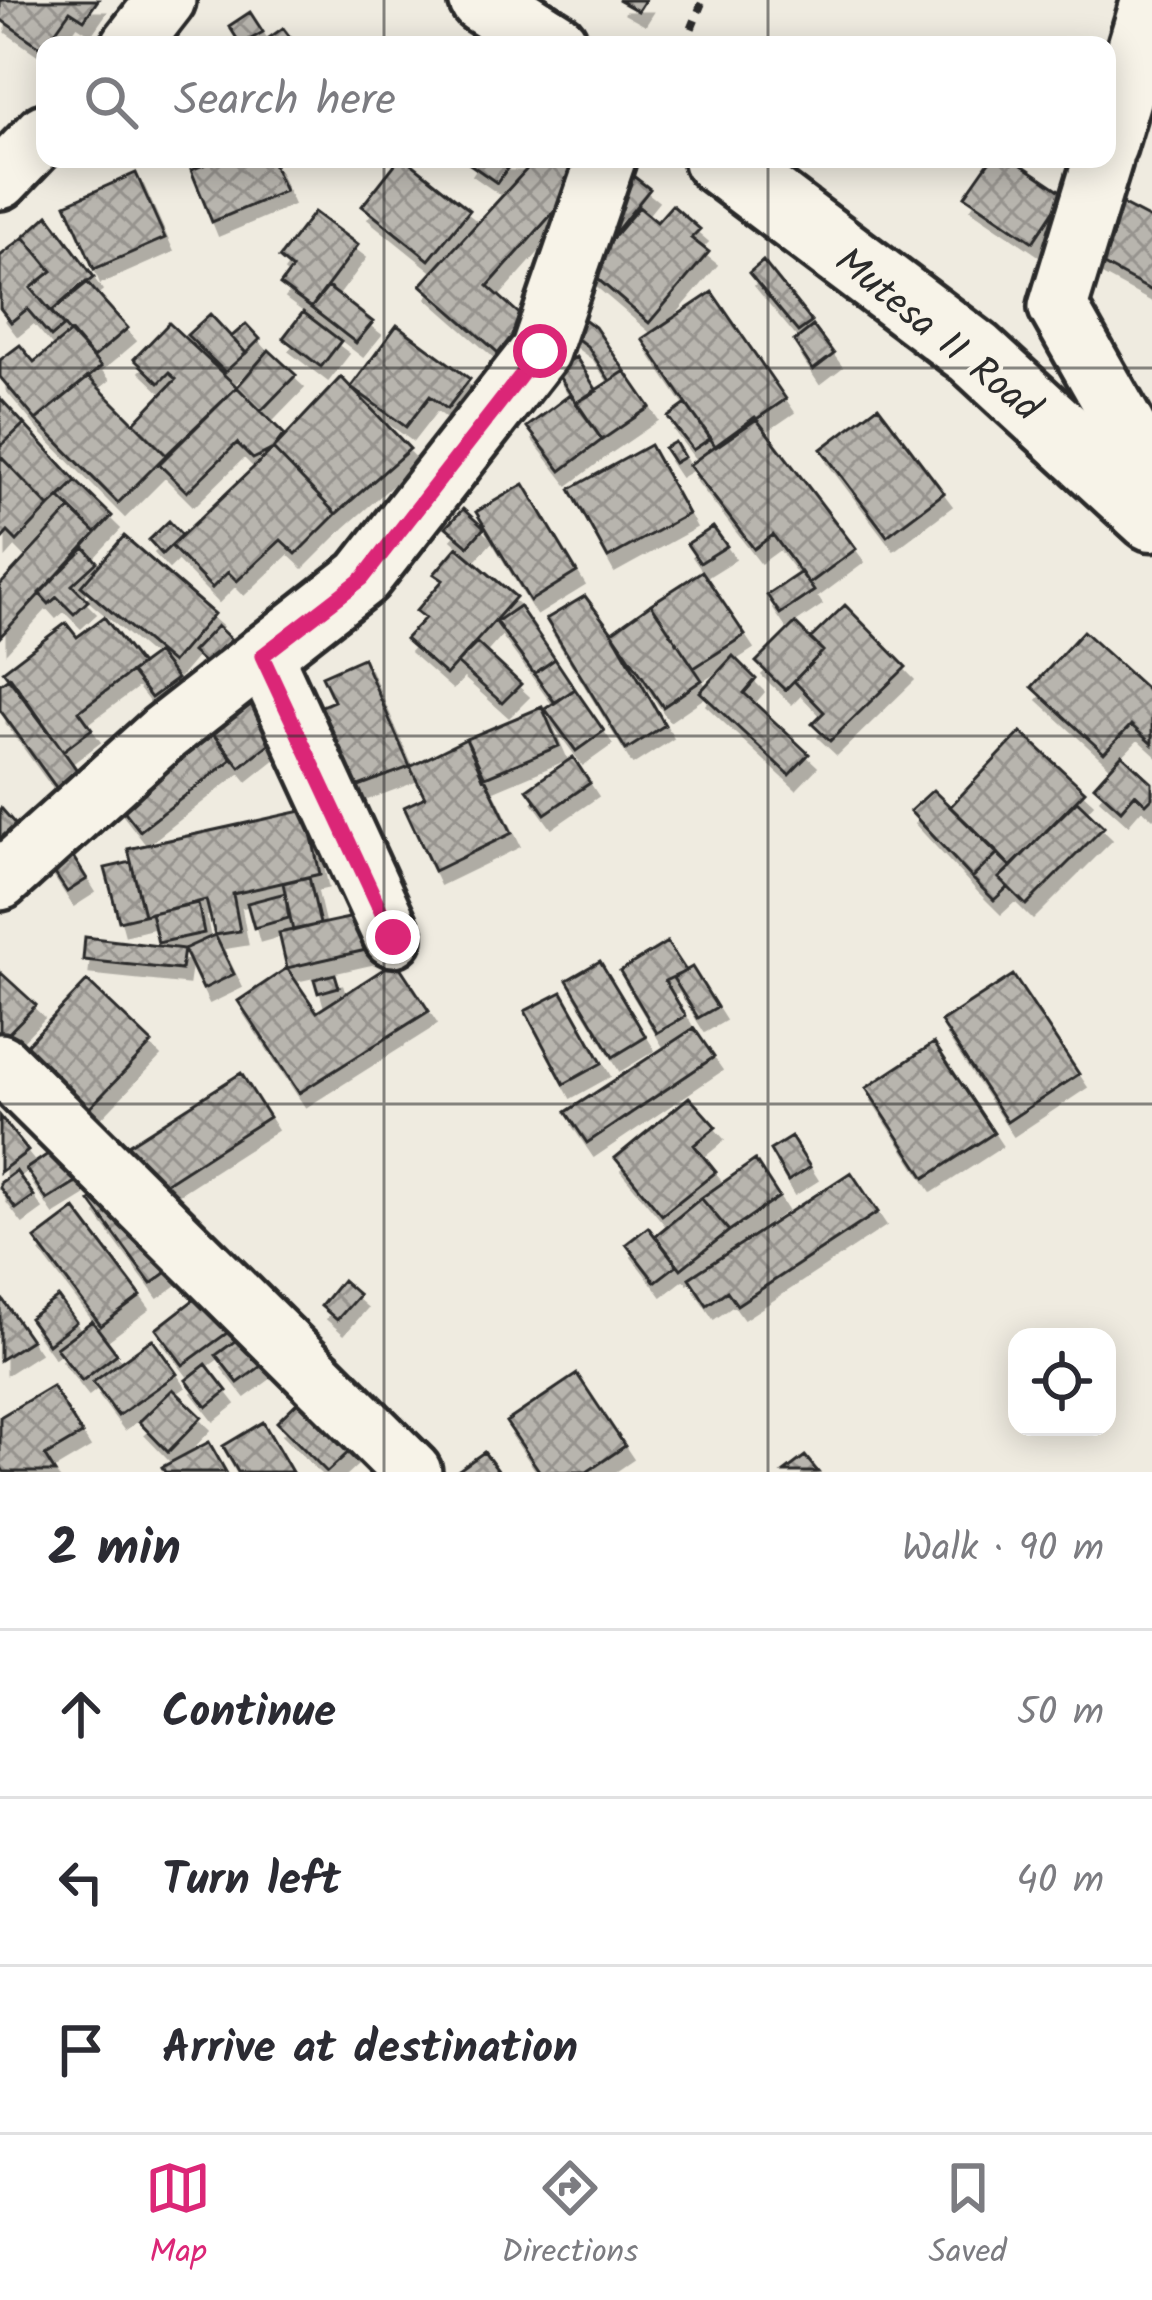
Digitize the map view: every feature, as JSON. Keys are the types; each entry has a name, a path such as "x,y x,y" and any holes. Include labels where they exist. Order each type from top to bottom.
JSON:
{"street":[{"path":"138,36 166,0"},
{"path":"483,0 540,36"},
{"path":"1116,116 1151,0"},
{"path":"0,179 36,143"},
{"path":"0,881 164,733 363,578 540,351 603,168"},
{"name":"Mutesa II Road","path":"729,168 974,353 1146,511"},
{"path":"1100,168 1058,307 1126,427 1146,511"},
{"path":"262,656 393,937"},
{"path":"0,1063 412,1472"}],"path":[{"path":"689,36 703,0"}],"building":[{"path":"0,0 98,0 84,20 70,11 52,36 36,36 36,44 0,19"},
{"path":"618,0 645,0 638,11"},
{"path":"250,12 263,32 235,36 229,26"},
{"path":"275,168 285,191 212,222 191,170"},
{"path":"392,168 417,168 470,210 429,260 362,206"},
{"path":"476,168 508,168 497,183"},
{"path":"528,168 592,169 488,286 534,327 505,359 421,285"},
{"path":"623,168 650,189 615,233 596,219"},
{"path":"985,168 1026,168 1065,194 1033,242 965,196"},
{"path":"136,173 165,238 94,269 66,204"},
{"path":"1114,200 1152,220 1152,291 1085,255"},
{"path":"672,205 700,229 691,238 709,252 649,323 586,269 639,207 657,222"},
{"path":"314,212 358,245 311,308 280,285 292,269 279,258"},
{"path":"48,215 94,277 51,312 31,288 52,271 24,237"},
{"path":"24,237 52,271 31,288 64,326 51,337 27,309 11,322 0,308 0,256"},
{"path":"763,261 812,322 798,332 749,273"},
{"path":"86,281 128,328 93,358 51,312"},
{"path":"328,287 373,322 356,343 311,308"},
{"path":"712,292 786,399 716,447 642,339"},
{"path":"572,310 595,327 625,371 610,381 587,346 558,325"},
{"path":"303,312 341,341 321,367 283,338"},
{"path":"210,314 246,353 225,372 187,335"},
{"path":"169,323 237,387 166,455 134,423 176,379 169,373 159,383 134,359"},
{"path":"246,324 260,339 246,353 231,337"},
{"path":"397,325 470,379 447,409 430,396 406,427 351,387"},
{"path":"813,326 834,354 813,370 794,341"},
{"path":"71,332 101,367 36,420 0,377 0,360 20,345 34,362"},
{"path":"269,350 296,375 261,411 237,387"},
{"path":"576,357 597,391 576,403 555,370"},
{"path":"625,371 650,407 602,440 576,403"},
{"path":"88,377 166,455 118,503 36,420"},
{"path":"341,377 410,449 336,514 273,449"},
{"path":"237,387 284,434 273,449 253,459 237,443 187,492 159,464"},
{"path":"571,394 602,440 561,471 527,427"},
{"path":"0,398 24,424 0,447"},
{"path":"686,404 711,438 693,450 668,417"},
{"path":"878,406 944,493 887,536 821,449"},
{"path":"755,417 856,549 809,584 773,535 754,549 689,465"},
{"path":"24,424 76,481 49,507 0,456 0,447"},
{"path":"675,442 684,457 674,463 664,448"},
{"path":"650,445 688,514 608,558 570,489"},
{"path":"273,449 336,514 296,554 281,540 237,581 228,572 212,588 171,546"},
{"path":"0,456 49,507 17,541 8,532 0,541"},
{"path":"76,481 112,516 96,533 60,498"},
{"path":"524,484 577,572 530,601 476,512"},
{"path":"70,509 96,533 0,637 0,585"},
{"path":"463,509 484,528 468,546 446,527"},
{"path":"169,521 182,535 162,554 149,540"},
{"path":"713,527 727,546 700,563 687,544"},
{"path":"124,536 214,614 172,663 81,586"},
{"path":"457,547 516,597 446,675 405,639 425,618 416,611 443,580 434,574"},
{"path":"85,548 97,562 72,585 88,601 74,614 57,597 49,604 39,593"},
{"path":"702,571 745,635 694,668 651,604"},
{"path":"801,572 814,591 780,614 767,595"},
{"path":"585,596 612,632 665,725 626,750 546,619"},
{"path":"651,604 702,680 663,707 612,632"},
{"path":"845,605 906,667 830,741 812,724 824,712 794,681 823,651 810,639"},
{"path":"519,606 555,659 534,674 496,622"},
{"path":"104,617 141,665 79,711 92,729 63,751 3,671 66,623 77,637"},
{"path":"795,623 823,651 785,690 756,662"},
{"path":"217,626 238,646 207,680 196,669 203,662 192,652"},
{"path":"1083,631 1152,694 1152,744 1131,725 1104,753 1032,687"},
{"path":"477,643 521,684 502,703 457,663"},
{"path":"157,653 177,679 151,698 131,672"},
{"path":"733,656 756,679 744,693 809,754 789,775 700,692"},
{"path":"363,658 410,767 348,790 312,710 334,701 322,676"},
{"path":"555,659 575,689 555,703 534,674"},
{"path":"10,677 82,777 60,793 0,710 0,684"},
{"path":"575,689 604,731 576,751 545,709"},
{"path":"246,695 279,736 240,767 207,726"},
{"path":"542,707 559,746 483,778 466,739"},
{"path":"207,726 232,759 140,831 115,799"},
{"path":"1021,732 1085,791 1011,867 950,807"},
{"path":"466,739 512,833 434,871 404,807 425,797 410,767"},
{"path":"1122,755 1152,783 1152,798 1146,804 1135,794 1121,810 1094,786"},
{"path":"573,757 590,783 545,814 527,789"},
{"path":"933,790 998,853 972,878 910,811"},
{"path":"1077,801 1104,827 1026,905 999,878"},
{"path":"0,809 23,833 0,853"},
{"path":"306,810 320,874 233,894 240,931 215,935 206,900 144,915 128,849"},
{"path":"65,844 87,879 67,892 44,857"},
{"path":"998,853 1011,867 999,878 1008,887 994,900 972,878"},
{"path":"131,862 144,915 119,921 105,868"},
{"path":"309,877 320,924 293,931 283,883"},
{"path":"285,893 289,918 254,928 247,903"},
{"path":"198,903 204,933 158,943 151,913"},
{"path":"358,916 366,950 287,968 279,933"},
{"path":"215,935 234,974 203,989 184,949"},
{"path":"85,937 184,949 181,970 83,960"},
{"path":"667,942 686,971 665,981 686,1016 657,1033 620,971"},
{"path":"396,961 429,1011 299,1093 238,1001 287,968 317,1012"},
{"path":"600,961 646,1037 613,1057 567,980"},
{"path":"692,967 717,1007 698,1018 673,978"},
{"path":"0,972 36,1005 0,1042"},
{"path":"335,974 339,987 318,993 314,979"},
{"path":"1013,975 1079,1074 1007,1122 941,1022"},
{"path":"87,981 152,1043 81,1117 16,1056"},
{"path":"562,992 602,1063 564,1084 525,1011"},
{"path":"694,1028 714,1057 587,1143 566,1112"},
{"path":"934,1043 994,1133 925,1178 866,1088"},
{"path":"241,1073 269,1117 154,1191 125,1147"},
{"path":"689,1097 716,1127 694,1145 716,1172 662,1215 615,1158"},
{"path":"0,1116 28,1151 0,1172"},
{"path":"791,1137 810,1167 788,1181 770,1150"},
{"path":"54,1150 76,1182 47,1200 26,1169"},
{"path":"755,1160 779,1197 729,1231 701,1198"},
{"path":"16,1171 34,1196 16,1209 0,1183"},
{"path":"851,1172 878,1212 737,1305 727,1291 707,1305 689,1278"},
{"path":"112,1184 173,1268 151,1284 90,1201"},
{"path":"701,1198 729,1231 681,1269 655,1236"},
{"path":"75,1209 141,1296 101,1326 35,1239"},
{"path":"648,1227 677,1265 655,1282 626,1244"},
{"path":"342,1280 359,1295 337,1320 321,1306"},
{"path":"205,1291 234,1328 183,1365 156,1329"},
{"path":"58,1297 76,1322 48,1344 29,1318"},
{"path":"3,1300 31,1340 0,1360 0,1303"},
{"path":"92,1321 117,1354 82,1381 56,1348"},
{"path":"247,1332 268,1361 238,1383 216,1355"},
{"path":"152,1339 177,1374 118,1416 93,1382"},
{"path":"206,1364 227,1391 207,1407 186,1380"},
{"path":"577,1374 625,1446 587,1472 540,1472 506,1422"},
{"path":"52,1386 82,1434 45,1456 55,1472 4,1472 0,1417"},
{"path":"173,1389 202,1417 168,1452 139,1422"},
{"path":"301,1399 350,1451 327,1472 277,1422"},
{"path":"263,1422 292,1472 238,1472 223,1446"},
{"path":"209,1442 226,1472 165,1472 162,1467"},
{"path":"484,1452 499,1472 456,1472"},
{"path":"805,1456 818,1472 784,1472"}],"route":[{"path":"393,937 262,656 363,578 540,351"}]}
